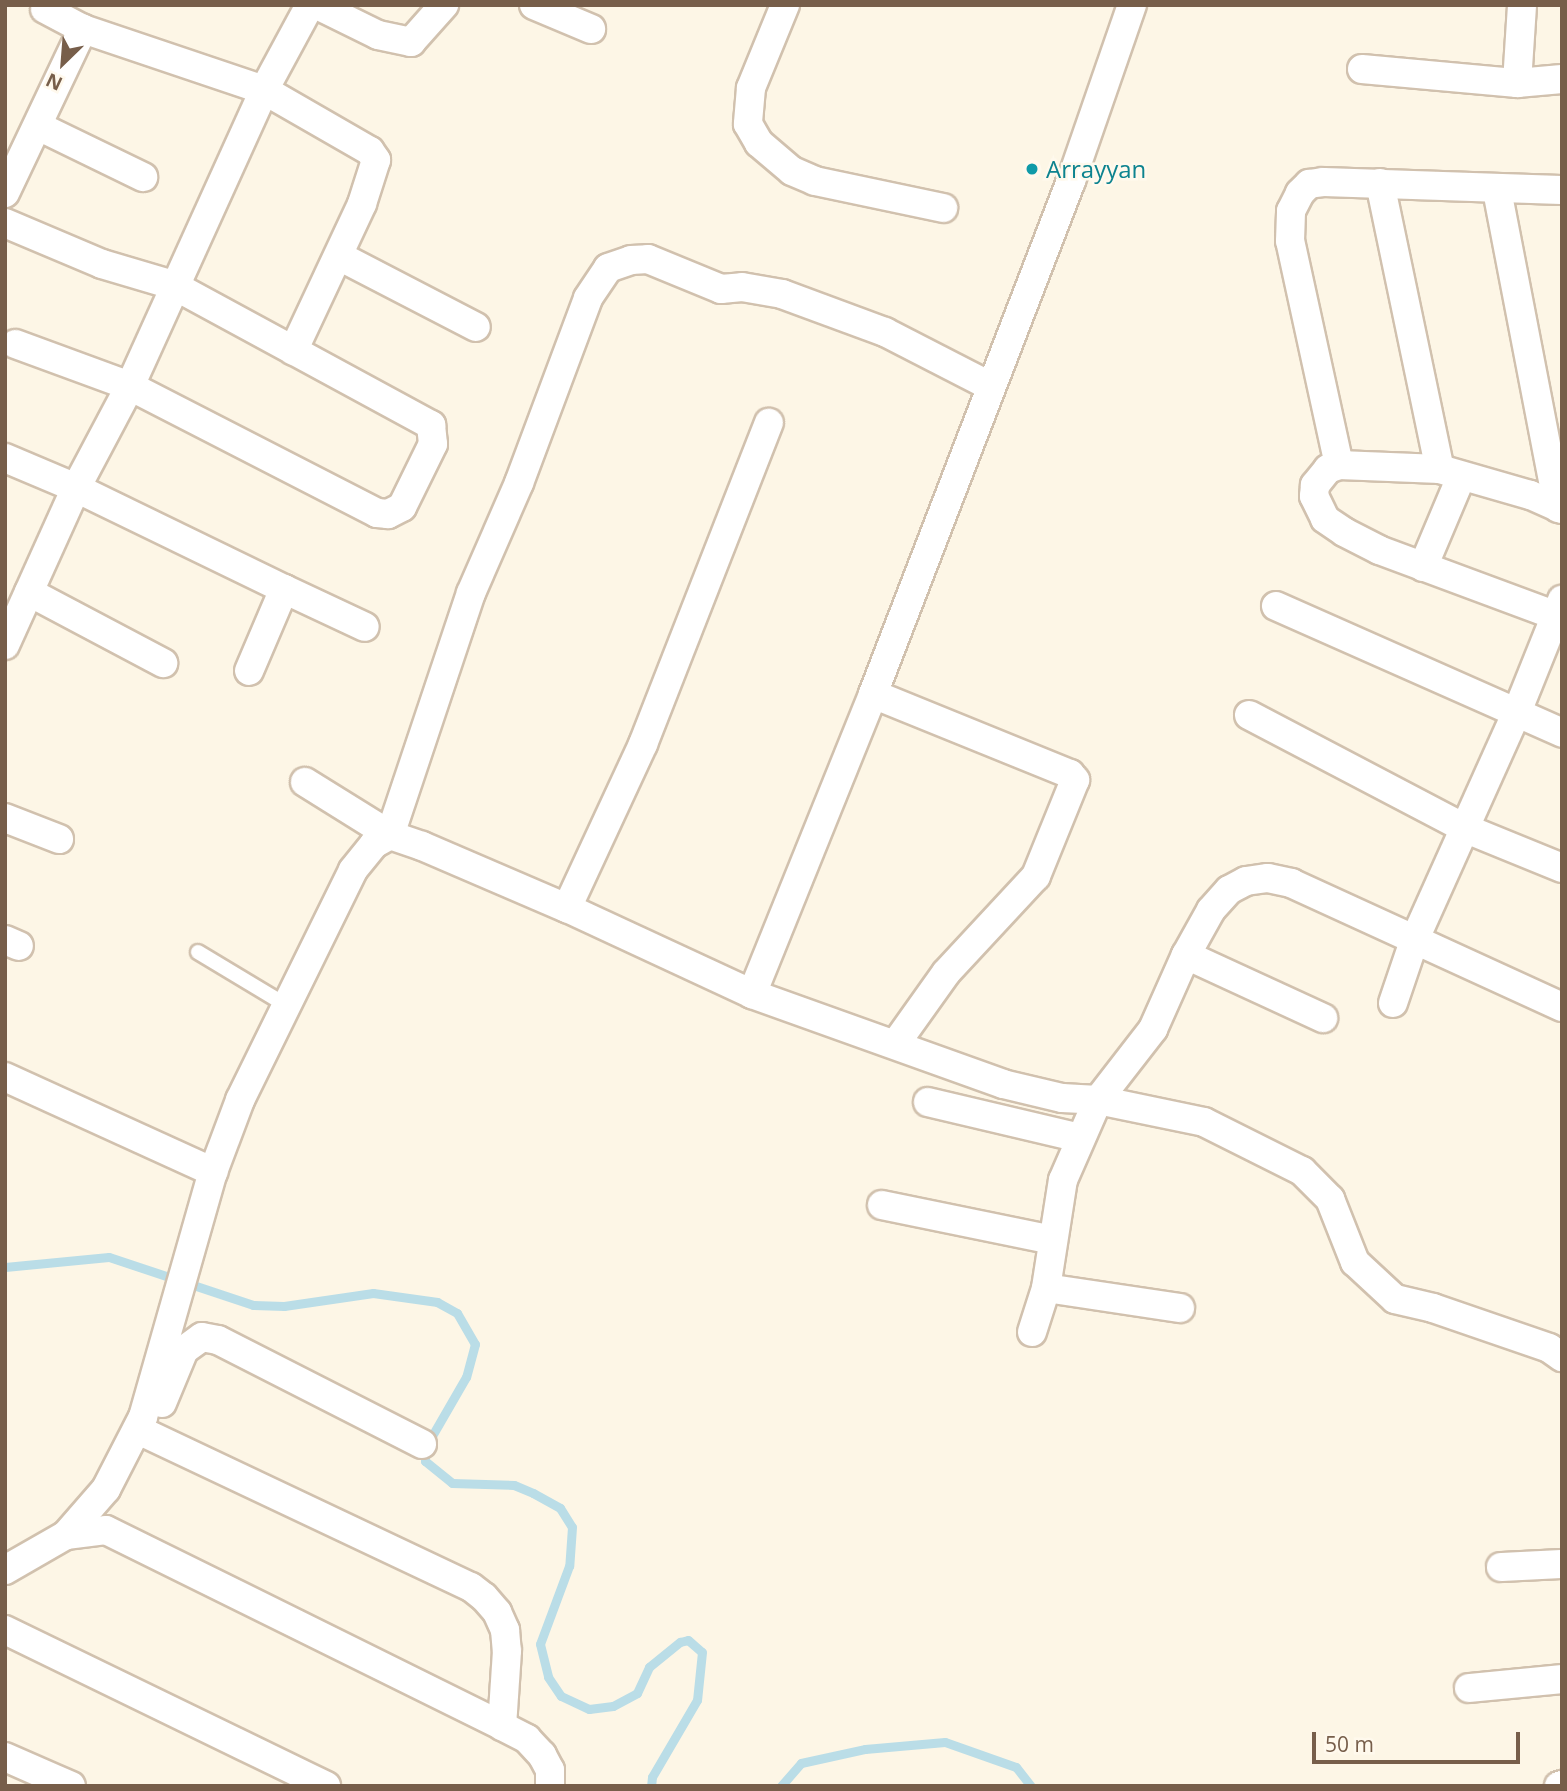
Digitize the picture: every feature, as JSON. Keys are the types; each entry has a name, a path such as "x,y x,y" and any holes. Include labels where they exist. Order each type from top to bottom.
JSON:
{"street":[{"path":"5,645 76,488 130,386 173,285 264,90 310,5"},
{"path":"317,5 378,34 411,42 444,5"},
{"path":"534,5 591,29"},
{"path":"785,5 751,88 748,124 759,144 792,171 815,181 943,208"},
{"path":"752,994 873,694 1071,181 1132,5"},
{"path":"1517,83 1522,5"},
{"path":"45,9 83,29 264,90 370,151 376,160 362,204 293,351"},
{"path":"5,193 83,29"},
{"path":"1362,69 1517,83 1562,79"},
{"path":"38,127 143,177"},
{"path":"1380,183 1451,473 1423,567"},
{"path":"1339,465 1290,241 1291,211 1309,184 1380,183 1497,190 1562,190"},
{"path":"1497,190 1560,508"},
{"path":"5,223 102,264 173,285 431,425 433,444 406,500 395,512 377,513 130,386 15,344"},
{"path":"339,256 476,327"},
{"path":"5,1570 66,1535 106,1489 143,1417 213,1172 240,1100 353,870 363,855 390,835 471,593 519,483 588,298 608,268 648,259 721,289 742,287 782,294 885,332 990,386"},
{"path":"567,908 643,744 769,424"},
{"path":"5,458 76,488 365,627"},
{"path":"1393,1003 1414,941 1560,611 1379,550 1325,519 1314,496 1315,485 1328,469 1339,465 1451,473 1530,495 1560,508"},
{"path":"249,671 284,589"},
{"path":"29,592 163,663"},
{"path":"1276,606 1562,733"},
{"path":"873,694 1070,774 1075,780 1035,876 946,973 896,1043"},
{"path":"1249,715 1464,828 1562,868"},
{"path":"305,782 390,835 567,908 752,994 896,1043 1003,1084 1062,1098 1098,1100 1204,1122 1302,1171 1330,1199 1354,1262 1395,1299 1433,1308 1549,1348 1562,1357"},
{"path":"5,818 59,839"},
{"path":"1032,1332 1046,1288 1063,1180 1080,1138 1098,1100 1153,1029 1186,955 1211,910 1229,890 1246,881 1268,878 1291,883 1562,1007"},
{"path":"1186,955 1323,1018"},
{"path":"5,1077 213,1172"},
{"path":"928,1102 1080,1138"},
{"path":"882,1205 1052,1240"},
{"path":"1046,1288 1180,1308"},
{"path":"106,1530 184,1350 202,1337 218,1340 239,1350 422,1444"},
{"path":"149,1435 471,1587 484,1597 498,1612 505,1630 507,1651 502,1726"},
{"path":"66,1535 106,1530 502,1726 527,1739 542,1755 550,1770 550,1786"},
{"path":"1501,1567 1562,1564"},
{"path":"5,1630 326,1786"},
{"path":"1469,1688 1562,1679"},
{"path":"5,1757 71,1786"}],"lane":[{"path":"198,952 286,1005"}],"waterway":[{"path":"5,1267 109,1257 253,1305 284,1306 373,1293 437,1302 457,1313 475,1344 466,1377 425,1448 425,1461 452,1483 514,1485 533,1493 560,1508 572,1527 569,1566 540,1644 548,1677 561,1696 589,1709 613,1706 637,1693 649,1667 680,1642 688,1640 702,1652 697,1700 652,1777 651,1786"},
{"path":"781,1786 801,1763 865,1749 945,1742 1016,1767 1031,1786"}],"place":[{"name":"Arrayyan","path":"1032,169"}]}
